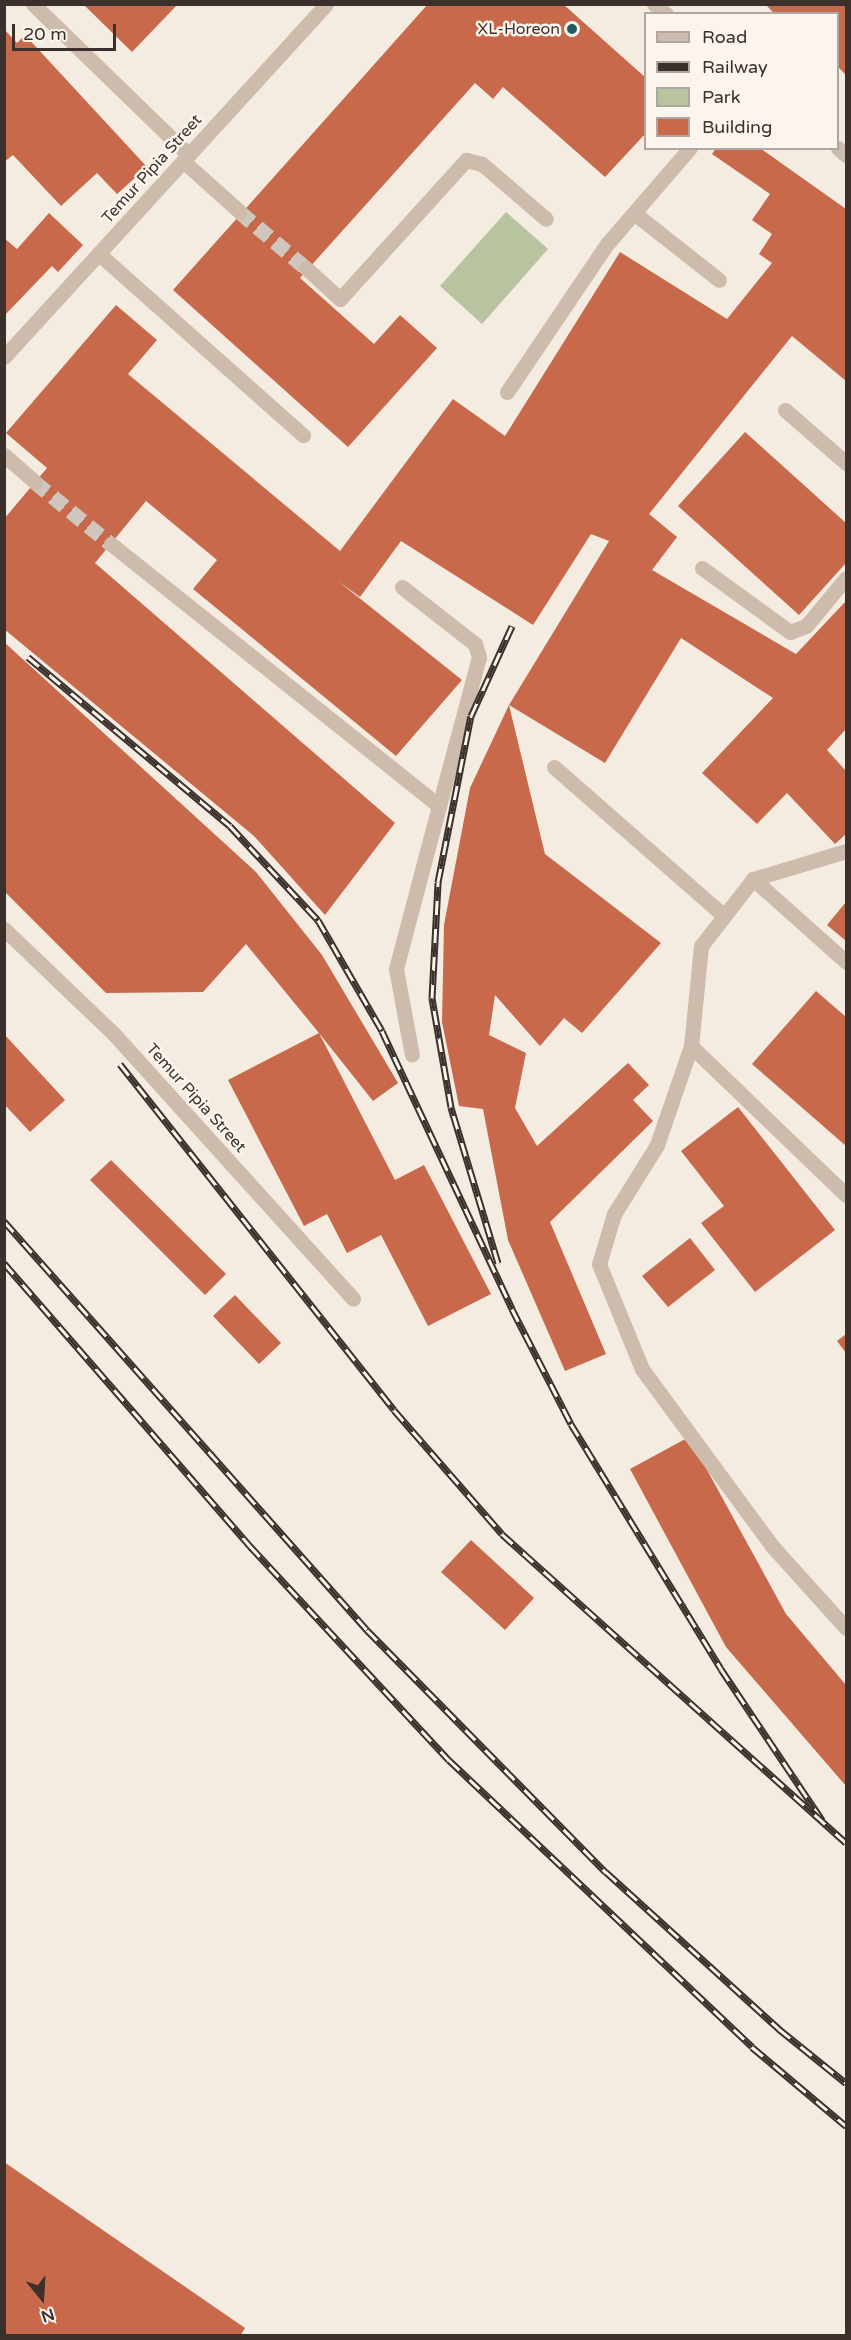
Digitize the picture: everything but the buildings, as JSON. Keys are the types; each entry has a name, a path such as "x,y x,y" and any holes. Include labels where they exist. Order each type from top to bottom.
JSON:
{"street":[{"path":"33,4 240,212"},
{"name":"Temur Pipia Street","path":"4,357 326,4"},
{"path":"507,392 607,244 688,150"},
{"path":"306,268 340,299 466,160 482,164 546,219"},
{"path":"634,213 719,280"},
{"path":"99,254 303,435"},
{"path":"785,410 846,463"},
{"path":"4,454 35,482"},
{"path":"111,544 439,806"},
{"path":"702,568 790,632 806,626 846,578"},
{"path":"402,587 475,644 479,657 396,969 412,1055"},
{"path":"554,767 722,914"},
{"path":"846,851 753,879 722,914 701,946 691,1046 657,1145 614,1214 599,1264 642,1369 772,1545 846,1628"},
{"path":"753,879 846,962"},
{"name":"Temur Pipia Street","path":"4,929 113,1033 353,1299"},
{"path":"691,1046 846,1195"}],"green space":[{"path":"506,212 548,249 482,324 440,286"}],"tunnel":[{"path":"240,212 306,268"},
{"path":"35,482 111,544"}],"railway":[{"path":"498,1263 451,1107 432,998 438,882 471,716 512,626"},
{"path":"28,657 230,826 318,920 382,1031 512,1309 571,1424 721,1669 822,1820"},
{"path":"120,1064 394,1410 502,1534 846,1843"},
{"path":"4,1221 367,1630 606,1872 779,2029 846,2083"},
{"path":"4,1263 250,1546 449,1760 752,2047 846,2126"}],"place":[{"name":"XL-Horeon","path":"572,29"}]}
